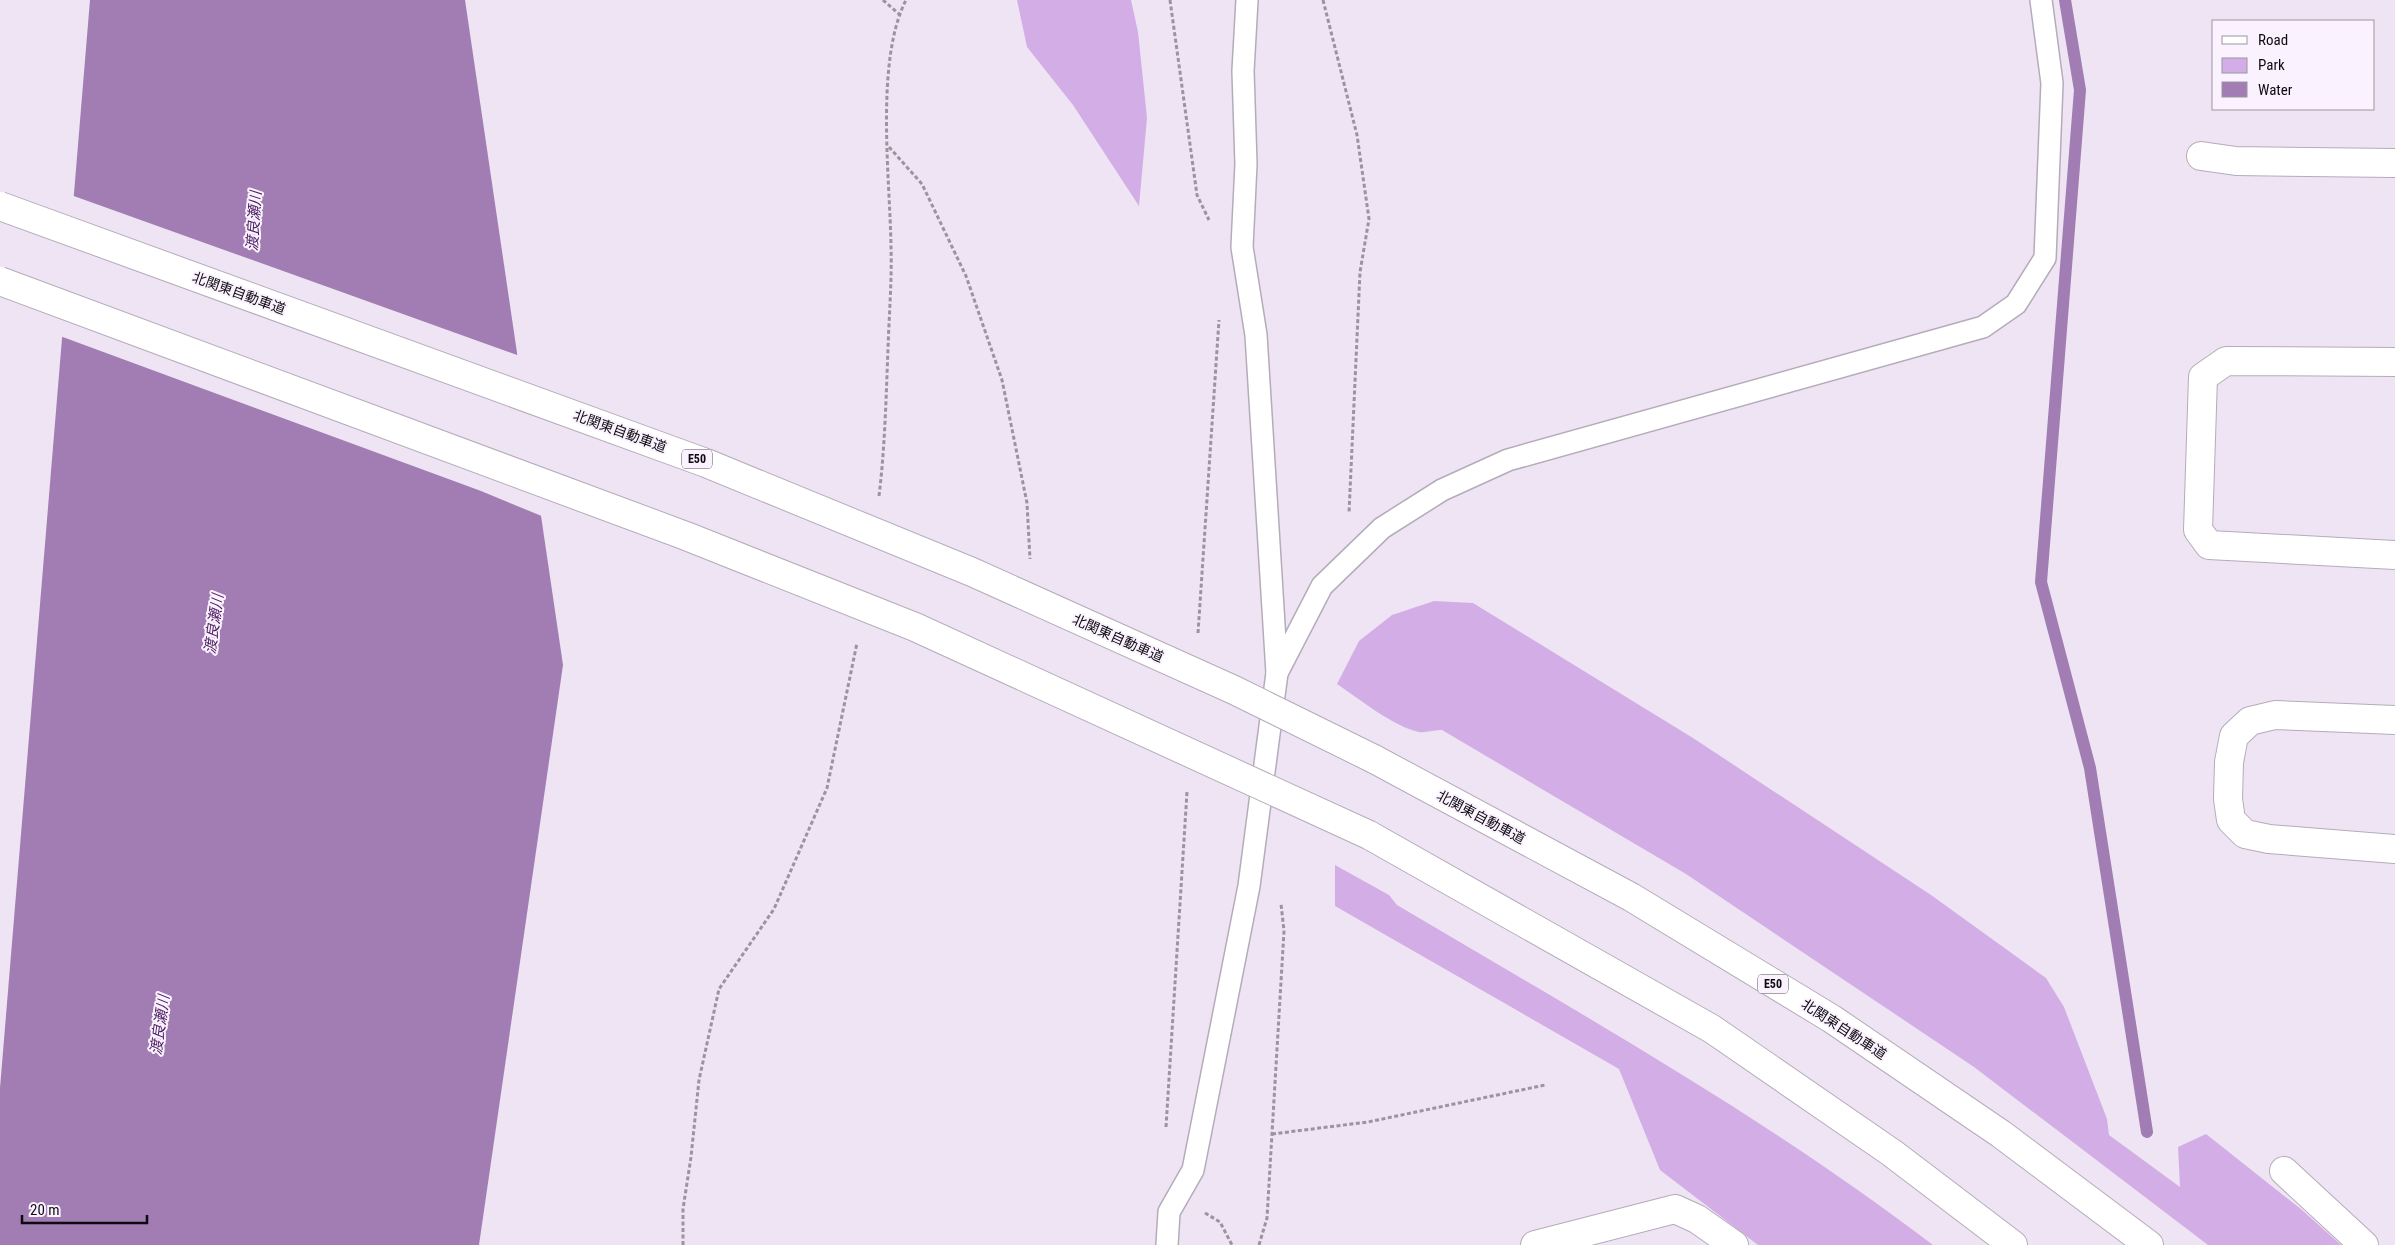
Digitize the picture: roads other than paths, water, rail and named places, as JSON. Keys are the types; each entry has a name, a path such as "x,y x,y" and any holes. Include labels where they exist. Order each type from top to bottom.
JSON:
{"main road":[{"path":"2201,156 2236,161 2395,163"},
{"name":"北関東自動車道","path":"0,206 706,462 972,572 1234,690 1374,760 1631,897 1832,1019 2001,1134 2149,1245"},
{"path":"0,281 677,533 915,627 1369,834 1712,1029 1892,1153 2013,1245"},
{"path":"2395,362 2226,361 2203,376 2198,530 2209,545 2395,554"},
{"path":"2395,720 2275,715 2250,721 2234,736 2229,762 2228,799 2231,820 2245,834 2269,839 2395,849"},
{"path":"2284,1171 2364,1245"},
{"path":"1536,1245 1675,1209 1697,1219 1734,1245"}],"lane":[{"path":"1167,1245 1169,1212 1193,1170 1248,886 1277,673 1256,335 1242,247 1246,164 1242,71 1247,0"},
{"path":"1277,673 1322,586 1382,528 1442,490 1508,460 1983,328 2016,304 2045,258 2052,83 2041,0"}],"water":[{"name":"渡良瀬川","path":"90,0 465,0 563,665 479,1245 0,1245 0,1088"}],"waterway":[{"path":"2065,0 2080,90 2041,582 2090,768 2147,1132"}]}
